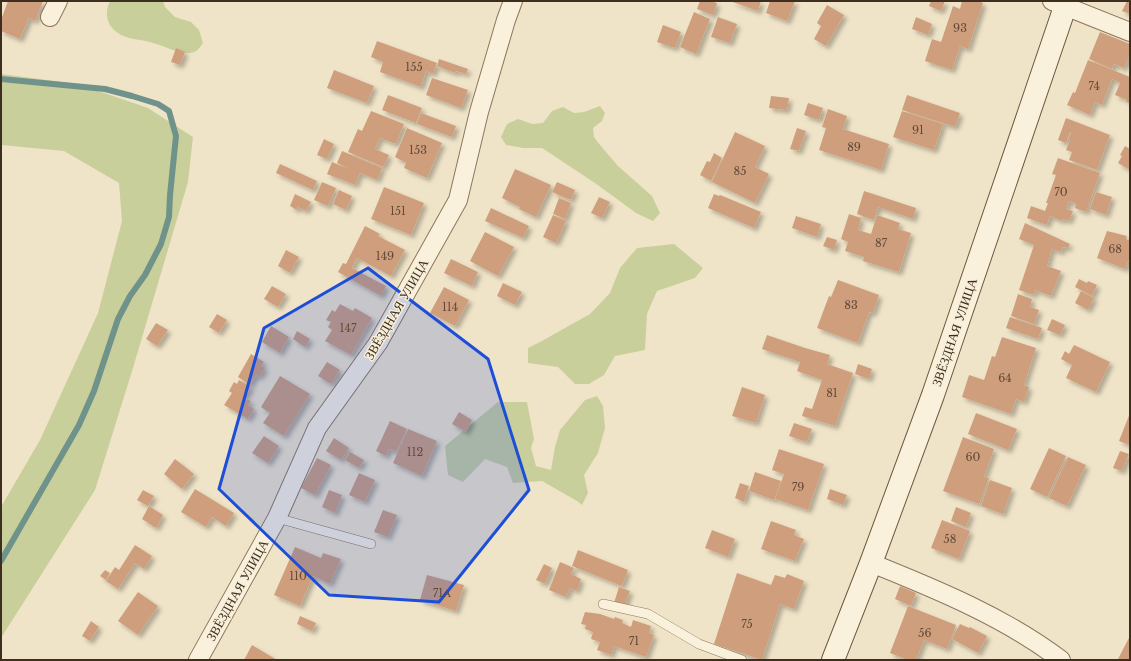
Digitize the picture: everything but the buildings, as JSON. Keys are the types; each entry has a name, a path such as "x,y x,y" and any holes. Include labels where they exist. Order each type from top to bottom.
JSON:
{"street":[{"path":"50,17 58,1"},
{"name":"ЗВЁЗДНАЯ УЛИЦА","path":"198,660 277,518 318,428 378,343 458,200 479,112 513,1"},
{"path":"1061,3 1130,32"},
{"name":"ЗВЁЗДНАЯ УЛИЦА","path":"833,660 871,563 933,395 1061,3"},
{"path":"871,563 942,592 1005,624 1061,660"}],"lane":[{"path":"277,518 372,544"},
{"path":"603,604 648,614 699,644 742,660"}],"highlighted area":[{"path":"368,268 488,359 529,490 439,602 329,595 219,489 264,328"}],"green space":[{"path":"110,1 163,1 165,7 175,17 191,22 199,30 203,43 199,49 191,53 184,53 150,42 126,37 116,31 109,23 107,13"},
{"path":"1,74 78,84 148,108 193,137 188,182 95,490 1,638 1,507 40,440 98,313 122,221 119,183 64,151 1,145"},
{"path":"600,106 605,113 602,121 593,128 594,137 618,166 652,196 660,213 653,221 636,213 595,183 542,148 523,148 506,145 501,137 507,124 518,119 532,124 543,123 552,111 563,107 574,113 584,112"},
{"path":"674,244 703,268 695,278 657,291 647,314 645,350 615,356 604,375 589,384 575,384 558,367 528,363 528,348 590,314 610,293 620,268 637,248"},
{"path":"597,396 603,406 605,428 598,453 584,475 588,493 582,505 542,481 513,483 507,467 485,459 463,482 448,475 445,446 498,402 527,402 534,439 531,448 536,466 551,470 560,430 585,400"}],"waterway":[{"path":"1,79 105,89 158,104 169,111 176,136 169,217 161,244 145,275 130,296 118,319 94,391 79,425 1,561"}]}
